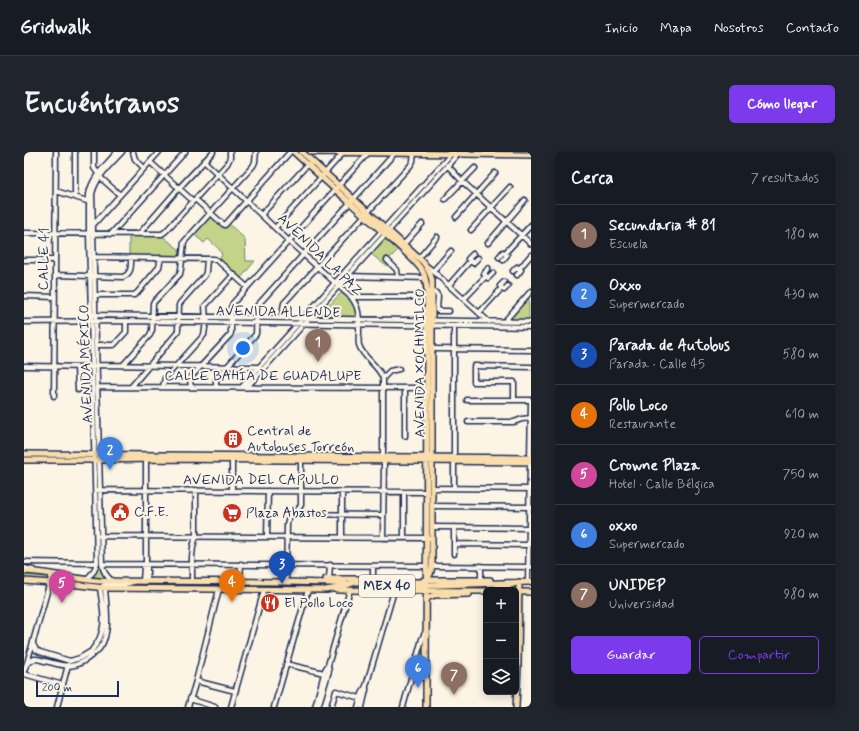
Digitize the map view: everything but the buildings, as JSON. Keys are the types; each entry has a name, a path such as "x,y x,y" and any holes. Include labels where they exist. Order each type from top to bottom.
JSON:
{"main road":[{"name":"AVENIDA XOCHIMILCO","path":"294,152 321,177 338,187"},
{"name":"AVENIDA XOCHIMILCO","path":"302,152 325,172 338,187 385,231 417,264 425,278 430,296"},
{"path":"311,152 369,152 394,154 456,153 531,156"},
{"name":"AVENIDA XOCHIMILCO","path":"385,231 404,244 419,258 427,267 432,280 430,296 429,459 426,492 426,586"},
{"name":"AVENIDA XOCHIMILCO","path":"429,388 432,349 430,323"},
{"path":"24,454 162,455 301,461 328,458"},
{"path":"155,459 161,457 162,455"},
{"path":"24,460 146,460 255,456 531,460"},
{"name":"AVENIDA XOCHIMILCO","path":"426,586 431,575 432,566 432,488 429,459"},
{"name":"MEX 40","path":"25,569 86,580 113,581 240,581 330,583 376,586 426,586 529,582"},
{"path":"24,574 34,575 44,573"},
{"path":"264,590 280,585 291,579 373,581 426,586 481,580 507,583"},
{"path":"220,589 224,584 236,583 240,581"},
{"path":"325,590 339,588 356,582 373,581"},
{"name":"MEX 40","path":"26,582 103,588 412,591 426,586 442,590 483,591"},
{"path":"506,587 519,582"},
{"path":"518,587 519,582"},
{"path":"426,586 426,707"},
{"path":"412,591 421,595 426,601"},
{"path":"426,601 429,597 435,595 472,594 483,592"},
{"path":"519,592 531,592"},
{"path":"516,707 518,665 517,623"},
{"path":"419,651 426,652"}],"street":[{"name":"CALLE 41","path":"54,396 56,152"},
{"path":"74,197 75,152"},
{"path":"94,152 94,167 99,175 120,195"},
{"name":"AVENIDA MÉXICO","path":"100,563 90,202 94,186 99,175 117,152"},
{"name":"AVENIDA MÉXICO","path":"99,175 122,152"},
{"path":"133,152 134,158 144,168"},
{"path":"93,225 159,152"},
{"path":"111,234 185,152"},
{"path":"139,234 213,152"},
{"path":"24,233 159,234 164,232 218,174 229,161 230,152"},
{"path":"123,365 150,335 152,330 153,303 180,274 182,269 184,242 253,166 256,152"},
{"path":"150,162 179,188 225,225 290,152"},
{"path":"276,228 344,152"},
{"path":"191,387 190,380 192,377 231,333 232,305 369,152"},
{"path":"282,318 284,304 410,166 413,161 414,153"},
{"path":"245,387 259,367 456,153"},
{"path":"216,387 216,379 255,337 257,306 394,154"},
{"name":"AVENIDA LA PAZ","path":"204,161 351,297 357,305 359,319 359,346 379,370 383,378"},
{"path":"261,215 308,164"},
{"path":"446,164 462,181 531,244"},
{"path":"445,199 475,168"},
{"path":"456,216 495,173"},
{"path":"471,230 510,186"},
{"path":"56,191 90,202"},
{"path":"488,243 525,200"},
{"name":"AVENIDA MÉXICO","path":"90,202 93,225 91,234"},
{"path":"404,244 422,224"},
{"path":"503,260 505,254 531,225"},
{"path":"245,387 304,324 337,284 347,276 385,231"},
{"path":"419,258 437,237"},
{"path":"433,271 451,251"},
{"path":"449,285 470,261 468,259 473,254"},
{"path":"498,257 505,254"},
{"path":"517,275 521,270 519,269 531,255"},
{"path":"92,257 214,259 234,274 247,287"},
{"path":"55,275 123,277 128,274 130,270 131,258"},
{"path":"95,295 134,295 160,267 160,258"},
{"path":"470,261 473,263 478,258"},
{"path":"131,387 176,336 178,330 178,308 180,303 205,275 207,259"},
{"path":"24,260 55,260"},
{"path":"387,260 397,270 398,277"},
{"path":"427,267 489,322"},
{"path":"513,271 517,267 519,269"},
{"path":"486,276 488,268"},
{"path":"464,299 486,276 493,273"},
{"path":"163,387 165,378 203,338 206,322 205,306 234,274"},
{"name":"AVENIDA MÉXICO","path":"92,276 95,295 93,315"},
{"path":"347,276 425,278"},
{"path":"479,312 502,288 500,286 504,282"},
{"path":"502,288 504,290 508,286"},
{"path":"504,322 531,291"},
{"path":"351,297 430,296 436,293 438,296 437,310 449,311"},
{"path":"24,296 55,297"},
{"name":"AVENIDA ALLENDE","path":"93,315 359,319 430,323 454,326 531,327"},
{"name":"AVENIDA MÉXICO","path":"93,321 96,345 95,366"},
{"path":"96,345 114,345 126,332 126,321"},
{"name":"AVENIDA ALLENDE","path":"24,322 126,321 359,325 531,322"},
{"path":"454,326 454,488"},
{"path":"432,349 531,350"},
{"path":"24,366 149,365 259,367"},
{"path":"78,366 78,390"},
{"path":"514,400 514,382 474,382 474,366 531,367"},
{"path":"382,538 383,378 390,371 398,369"},
{"name":"CALLE BAHÍA DE GUADALUPE","path":"95,387 429,388"},
{"path":"404,436 405,388"},
{"path":"467,400 531,400 529,582"},
{"path":"468,422 514,422 531,418"},
{"path":"230,458 232,491"},
{"path":"145,581 147,567 146,460"},
{"path":"286,582 287,519 300,507 301,461"},
{"path":"432,488 530,489"},
{"name":"AVENIDA DEL CAPULLO","path":"98,490 426,492"},
{"path":"192,581 192,551 196,536 196,490"},
{"path":"267,537 268,491"},
{"path":"342,492 342,538"},
{"path":"404,492 404,538"},
{"path":"432,506 530,507"},
{"path":"292,514 383,515"},
{"path":"432,527 529,528"},
{"path":"454,527 454,554"},
{"path":"99,536 432,538"},
{"path":"454,544 529,545"},
{"path":"24,562 425,566"},
{"path":"86,580 100,563"},
{"path":"100,563 109,579 113,581"},
{"path":"240,581 241,564"},
{"path":"330,565 330,579"},
{"path":"373,566 373,581"},
{"path":"432,566 530,566"},
{"path":"481,566 481,580"},
{"path":"52,574 24,672 63,686"},
{"path":"27,663 36,659 68,667 82,662 92,652 101,637 105,618 104,585 125,584 135,581"},
{"path":"188,707 220,589"},
{"path":"231,707 264,590"},
{"path":"274,707 308,590"},
{"path":"315,707 350,590"},
{"path":"362,707 366,686 394,591"},
{"path":"403,707 422,639 426,630"},
{"path":"33,644 36,650 40,652 70,661 92,652"},
{"path":"57,707 70,661"},
{"path":"286,664 324,674"},
{"path":"318,707 329,671 328,665"},
{"path":"196,680 235,691"},
{"path":"358,707 360,698 366,686"},
{"path":"331,707 336,691 360,698"},
{"path":"190,699 215,707"}],"green space":[{"path":"210,213 224,226 228,223 245,239 246,261 255,261 240,279 219,259 222,255 219,249 208,239 204,243 192,233"},
{"path":"129,234 161,235 181,251 181,256 129,256"},
{"path":"385,238 398,250 388,260 387,265 371,254"},
{"path":"341,293 355,306 357,317 319,316"},
{"path":"529,298 529,320 509,320"},
{"path":"99,550 100,564 105,578 91,578 98,564"},
{"path":"24,575 46,577 47,579 24,578"}],"place":[{"name":"Secundaria # 81","path":"318,362"},
{"name":"Central de Autobuses Torreón","path":"233,439"},
{"name":"Oxxo","path":"110,470"},
{"name":"C.F.E.","path":"120,512"},
{"name":"Plaza Abastos","path":"232,513"},
{"name":"Parada de Autobus","path":"282,584"},
{"name":"Pollo Loco","path":"232,602"},
{"name":"Crowne Plaza","path":"62,603"},
{"name":"El Pollo Loco","path":"270,603"},
{"name":"oxxo","path":"418,688"},
{"name":"UNIDEP","path":"454,695"}]}
